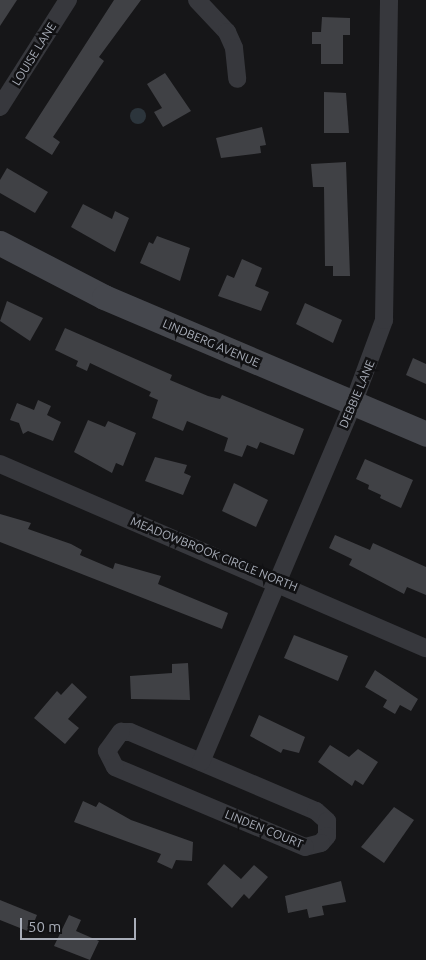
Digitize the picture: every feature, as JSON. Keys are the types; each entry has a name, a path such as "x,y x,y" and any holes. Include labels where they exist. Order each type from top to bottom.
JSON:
{"street":[{"name":"LOUISE LANE","path":"0,107 68,0"},
{"path":"197,0 227,32 234,48 237,79"},
{"name":"DEBBIE LANE","path":"202,762 276,579 353,404 378,342 387,297 389,0"},
{"name":"LINDBERG AVENUE","path":"0,243 104,297 426,434"},
{"name":"MEADOWBROOK CIRCLE NORTH","path":"0,464 276,579 426,648"},
{"name":"LINDEN COURT","path":"130,732 202,762 322,814 327,821 326,836 321,844 304,847 116,767 107,751 114,736 130,732"}],"shaded area":[{"path":"135,108 141,108 146,113 144,122 135,124 130,119 130,113"}],"building":[{"path":"0,0 17,0 0,26"},
{"path":"114,0 141,0 99,57 104,61 53,137 60,142 52,155 25,138"},
{"path":"322,17 350,18 350,35 343,35 343,64 321,64 321,44 312,44 312,32 321,32"},
{"path":"165,73 191,111 163,127 154,112 162,108 147,84"},
{"path":"324,92 346,93 349,133 324,133"},
{"path":"262,127 266,145 260,146 261,153 221,158 216,138"},
{"path":"346,162 350,276 333,276 333,266 325,266 324,187 313,187 311,164"},
{"path":"7,168 48,192 35,213 0,193 0,180"},
{"path":"83,204 112,219 115,211 129,218 115,252 71,227"},
{"path":"157,236 190,248 180,281 140,263 149,242 153,244"},
{"path":"242,259 262,268 255,286 269,292 261,311 218,296 227,275 234,278"},
{"path":"7,301 43,318 30,341 0,321"},
{"path":"305,303 342,320 333,343 296,324"},
{"path":"65,328 172,375 170,380 208,396 220,399 222,395 304,429 294,455 260,442 257,449 247,445 242,457 224,451 228,438 187,421 183,431 152,418 158,400 149,396 151,392 90,363 87,371 76,366 78,361 55,350"},
{"path":"413,358 426,364 426,384 406,375"},
{"path":"38,400 51,406 47,415 61,422 53,441 28,431 23,434 19,423 10,420 17,403 34,410"},
{"path":"88,420 105,427 108,421 136,433 123,466 116,463 112,473 74,452"},
{"path":"155,457 187,465 184,473 191,476 183,495 145,481"},
{"path":"365,459 413,480 401,508 380,498 381,495 368,489 369,485 356,479"},
{"path":"234,483 268,500 256,527 222,511"},
{"path":"0,514 31,523 28,529 71,544 82,550 80,555 113,569 115,563 161,576 158,584 228,613 222,629 0,542"},
{"path":"335,535 370,550 373,543 426,567 426,595 407,587 404,594 349,565 352,559 329,548"},
{"path":"294,635 348,656 338,681 284,658"},
{"path":"188,663 190,700 131,699 130,676 172,673 172,664"},
{"path":"375,670 418,699 411,711 400,705 395,714 383,707 387,700 365,687"},
{"path":"72,683 87,697 68,719 79,728 65,744 34,718 57,691 61,695"},
{"path":"259,715 305,737 299,753 283,749 281,753 250,736"},
{"path":"330,745 349,757 358,749 378,762 363,785 355,780 352,786 318,762"},
{"path":"83,801 96,807 99,802 131,820 193,842 192,861 176,860 172,869 157,862 161,854 74,822"},
{"path":"394,807 414,820 384,863 361,847"},
{"path":"224,864 241,879 254,865 268,877 249,899 244,894 232,908 207,884"},
{"path":"341,881 346,902 322,906 324,915 309,918 307,909 288,913 285,896"},
{"path":"0,900 37,915 30,932 0,920"},
{"path":"69,915 81,920 76,931 99,941 90,960 54,946"}]}
